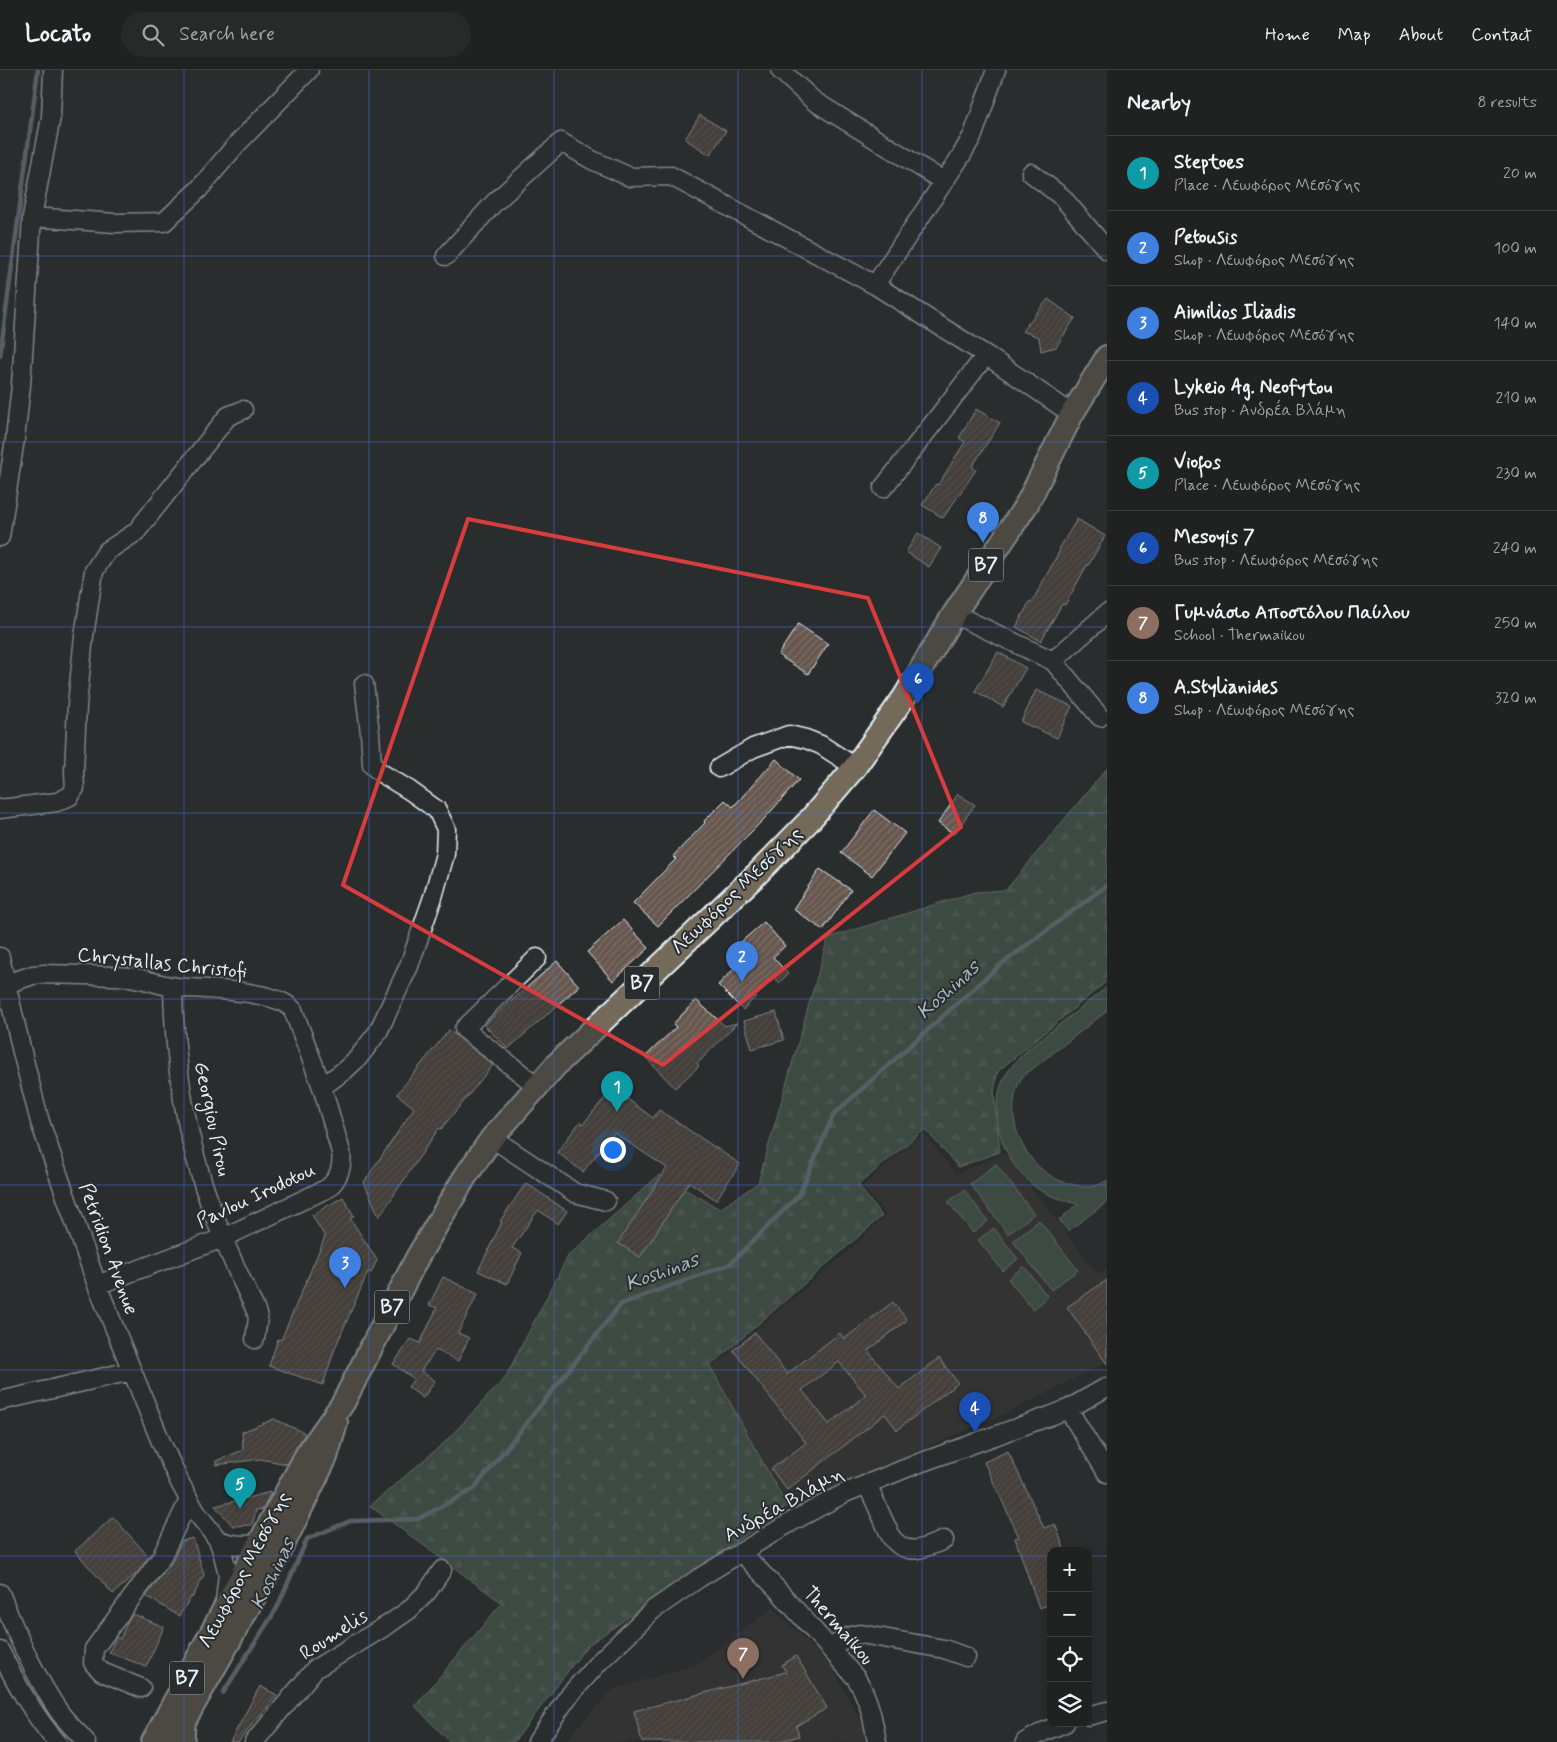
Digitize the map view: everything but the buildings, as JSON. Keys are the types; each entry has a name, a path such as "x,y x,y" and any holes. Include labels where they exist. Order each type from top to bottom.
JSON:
{"main road":[{"name":"Λεωφόρος Μεσόγης","path":"167,1736 213,1629 307,1454 343,1403 439,1219 465,1177 492,1138 558,1064 756,875 808,822 855,767 905,696 954,614 1027,504 1072,414 1107,357"},
{"name":"Λεωφόρος Μεσόγης","path":"167,1736 280,1551 326,1457 343,1403"}],"street":[{"path":"0,537 21,385 32,217 51,116 53,70"},
{"path":"32,217 115,224 164,222 199,189 236,145 309,70"},
{"path":"875,285 973,135 996,70"},
{"path":"783,71 814,101 943,181"},
{"path":"446,256 494,203 562,142 592,160 630,178 671,176 875,285 986,355 1072,414"},
{"path":"1031,173 1062,197 1107,250"},
{"path":"883,488 986,355"},
{"path":"0,809 57,802 70,796 75,788 77,705 84,636 94,571 106,551 136,532 228,416 243,410"},
{"path":"1053,662 1107,613"},
{"path":"954,614 1053,662 1100,717"},
{"path":"322,1087 358,1058 378,1032 410,966 445,854 446,829 437,810 372,766 364,684"},
{"path":"719,768 753,748 789,735 821,745 855,767"},
{"name":"Petridion Avenue","path":"0,956 40,1122 97,1285 161,1442 190,1500 207,1527 218,1540 226,1563 228,1580 225,1602 213,1629"},
{"path":"537,958 464,1029 538,1086"},
{"name":"Chrystallas Christofi","path":"6,984 33,975 45,974 130,977 152,980 173,986 246,994 284,1002"},
{"name":"Georgiou Pirou","path":"173,986 175,1042 185,1114 211,1205 223,1238 256,1311 258,1318 255,1339"},
{"name":"Pavlou Irodotou","path":"97,1285 223,1238 328,1188 336,1181 342,1162 341,1152 322,1087 293,1010 284,1002"},
{"path":"492,1138 575,1194 606,1201"},
{"path":"0,1401 131,1371"},
{"name":"Ανδρέα Βλάμη","path":"537,1742 567,1698 629,1631 653,1610 699,1578 818,1507 867,1484 1068,1408 1107,1387"},
{"path":"1068,1408 1107,1473"},
{"path":"867,1484 891,1538 896,1544 903,1548 921,1549 944,1540"},
{"path":"141,1688 102,1672 93,1662 94,1649 161,1558 190,1500"},
{"path":"218,1540 236,1546 255,1544 260,1542 266,1532"},
{"name":"Thermaikou","path":"741,1552 856,1678 870,1705 877,1742"},
{"name":"Roumelis","path":"254,1742 315,1669 390,1624 409,1610 427,1592 442,1570"},
{"path":"0,1593 21,1642 44,1688 61,1714 86,1742"},
{"path":"830,1649 846,1637 861,1634 930,1646 956,1652 966,1657"},
{"path":"0,1651 31,1708 45,1729 57,1742"},
{"path":"1092,1715 1107,1711"},
{"path":"1025,1742 1055,1727"}],"highlighted area":[{"path":"468,519 868,598 961,827 663,1065 343,885"}],"shaded area":[{"path":"924,1133 956,1174 1004,1153 1098,1274 1107,1269 1107,1362 1007,1413 789,1506 711,1368 846,1253 886,1215 862,1186"},
{"path":"773,1607 833,1669 863,1724 866,1742 566,1742 575,1729 613,1689 700,1663"}],"green space":[{"path":"1107,768 1107,981 998,1071 994,1091 1000,1152 958,1167 925,1129 858,1185 882,1216 710,1366 787,1506 587,1646 514,1742 450,1742 415,1706 502,1603 370,1506 445,1442 505,1378 568,1256 659,1175 720,1209 758,1183 828,938 975,892 1006,890"},
{"path":"1107,987 1107,1011 1022,1077 1016,1093 1014,1109 1016,1126 1021,1142 1041,1169 1055,1178 1081,1186 1090,1187 1107,1180 1107,1202 1068,1231 1059,1220 1078,1204 1040,1190 1019,1171 1010,1159 999,1131 998,1101 1007,1073 1022,1055"},
{"path":"996,1164 1034,1214 1008,1234 970,1184"},
{"path":"964,1190 988,1221 973,1233 948,1202"},
{"path":"1039,1220 1078,1270 1051,1290 1013,1241"},
{"path":"994,1228 1018,1259 1003,1271 978,1240"},
{"path":"1024,1266 1048,1297 1033,1310 1008,1279"}],"waterway":[{"path":"0,356 38,70"},
{"name":"Koshinas","path":"223,1693 277,1608 307,1539 350,1521 418,1519 474,1489 621,1304 730,1264 799,1195 834,1114 999,966 1107,885"}],"place":[{"name":"A.Stylianides","path":"983,543"},
{"name":"Mesoyis 7","path":"918,704"},
{"name":"Petousis","path":"742,982"},
{"name":"Steptoes","path":"617,1112"},
{"name":"Aimilios Iliadis","path":"345,1288"},
{"name":"Lykeio Ag. Neofytou","path":"975,1433"},
{"name":"Viofos","path":"240,1509"},
{"name":"Γυμνάσιο Αποστόλου Παύλου","path":"743,1679"}]}
